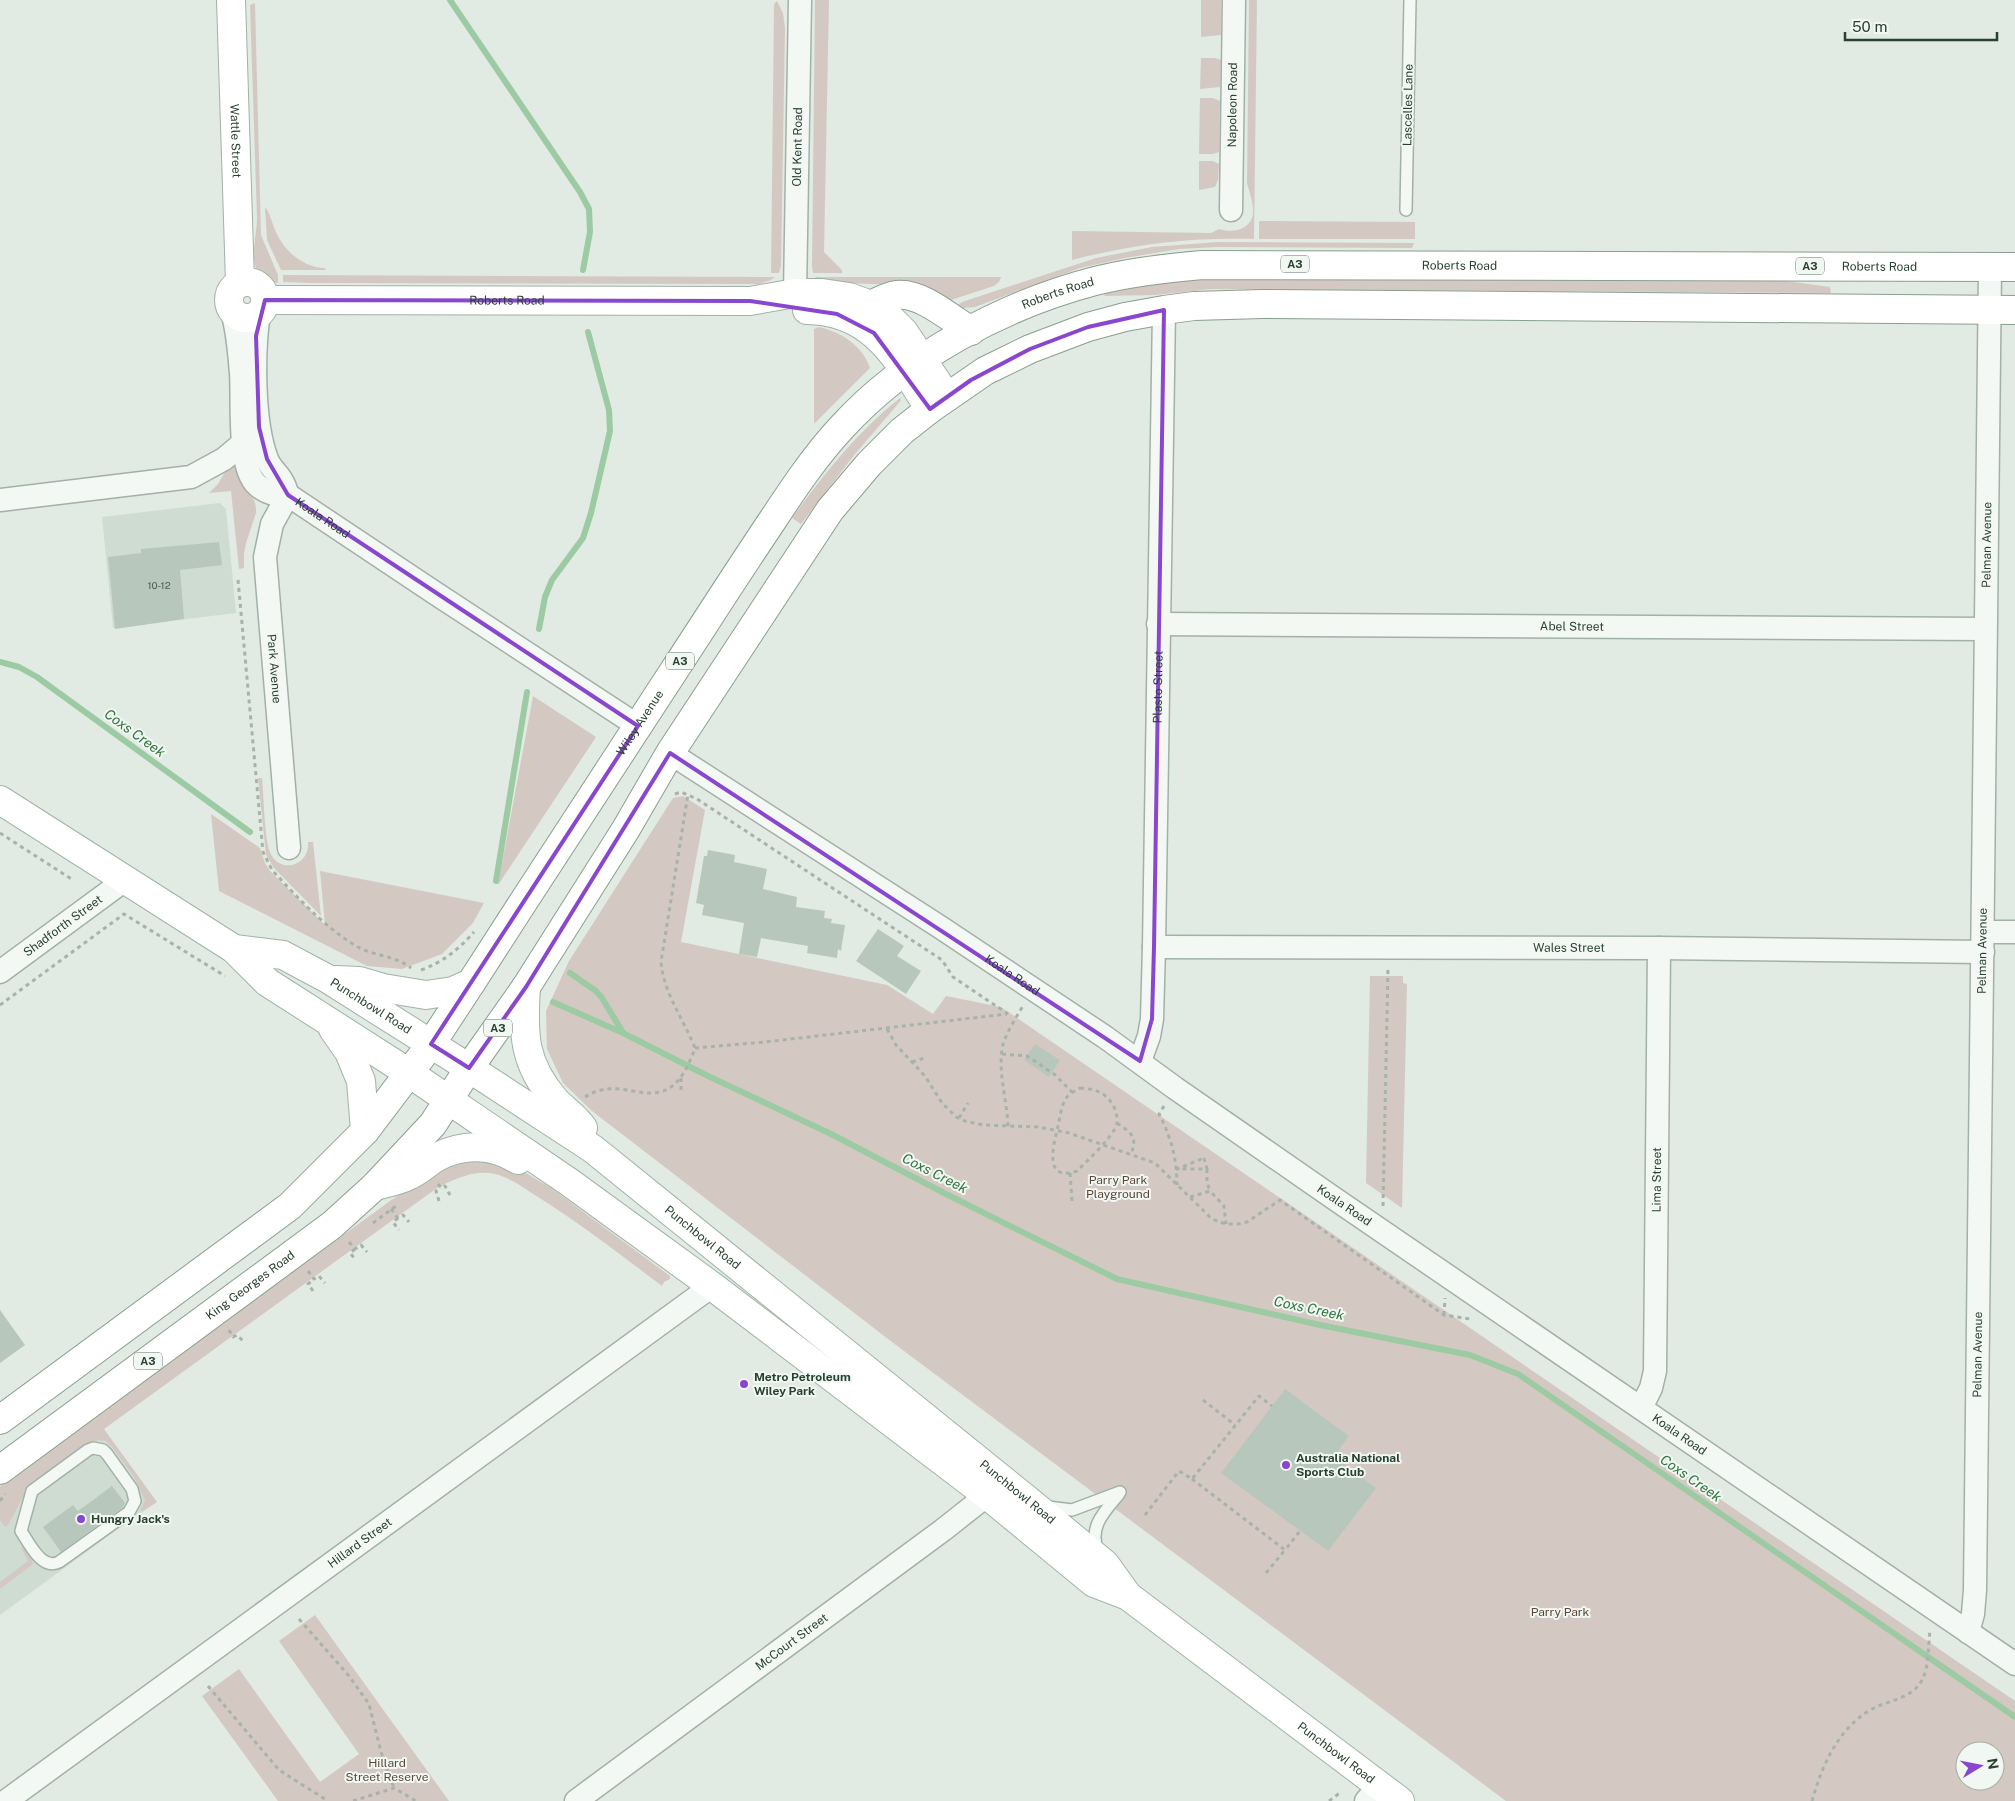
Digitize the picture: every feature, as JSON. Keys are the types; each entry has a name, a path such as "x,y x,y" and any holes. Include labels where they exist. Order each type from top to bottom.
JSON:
{"main road":[{"name":"Wattle Street","path":"231,0 240,282"},
{"name":"Roberts Road","path":"914,365 971,331 1013,309 1095,281 1146,270 1202,265 2002,267"},
{"path":"240,282 252,282 262,289 262,307 254,317 243,318 232,312 228,301 229,295 235,285 240,282"},
{"name":"Roberts Road","path":"262,307 750,301 795,293 822,293 849,298 871,305 892,320 904,332 914,365 938,403"},
{"path":"871,305 892,296 907,295 926,302 971,331"},
{"name":"Roberts Road","path":"750,301 794,310 837,314 856,321 914,365"},
{"name":"A3","path":"469,1068 526,987 626,829 670,753 830,510 876,457 902,431 938,403 985,371 1030,349 1088,327 1126,317 1194,306 1262,304 2002,310"},
{"name":"Wiley Avenue","path":"430,1044 740,567 810,464 843,426 914,365"},
{"name":"Punchbowl Road","path":"0,800 234,948 267,982 408,1073 569,1182 712,1286 1006,1491 1105,1564 1128,1596"},
{"name":"Punchbowl Road","path":"234,948 283,954 328,979 469,1068 593,1150 1006,1491 1094,1582 1128,1596 1382,1796"},
{"path":"328,979 359,981 383,988 426,995 453,991 471,983"},
{"path":"526,987 524,1033 533,1066 542,1083 556,1102 582,1126 593,1150"},
{"path":"326,1020 349,1052 361,1080 365,1131"},
{"name":"A3","path":"0,1420 290,1206 365,1131 430,1044"},
{"name":"King Georges Road","path":"5,1480 332,1225 374,1186 433,1124 469,1068"},
{"path":"374,1186 408,1176 438,1157 461,1149 483,1147 505,1152 538,1173 569,1182"}],"street":[{"name":"Old Kent Road","path":"795,293 800,0"},
{"name":"Napoleon Road","path":"1231,210 1234,0"},
{"name":"Pelman Avenue","path":"1968,1632 1973,1614 1976,1590 1985,629 2002,310 2002,267"},
{"path":"262,307 255,358 260,427 267,459 273,470 282,480 288,495"},
{"name":"Plasto Street","path":"1140,1060 1149,1036 1152,1019 1164,310"},
{"path":"0,500 191,477 224,459 243,443 241,373 236,326 232,312"},
{"name":"Koala Road","path":"243,443 248,467 256,484 271,495 288,495 638,726"},
{"name":"Park Avenue","path":"288,495 272,524 265,557 289,848"},
{"name":"Abel Street","path":"1158,624 1985,629"},
{"name":"Koala Road","path":"670,753 1140,1060 1175,1088 2015,1664"},
{"name":"Shadforth Street","path":"0,972 125,880"},
{"name":"Wales Street","path":"1154,947 1659,948 1983,942 2015,932"},
{"name":"Lima Street","path":"1642,1408 1651,1388 1655,1371 1659,948"},
{"name":"Hillard Street","path":"6,1801 712,1286"},
{"name":"McCourt Street","path":"576,1801 943,1530 1006,1491"}],"lane":[{"name":"Lascelles Lane","path":"1406,210 1410,0"},
{"path":"98,1448 107,1454 132,1489 135,1501 133,1506 129,1512 59,1562 51,1564 43,1562 21,1531 32,1490 88,1450 98,1448"},
{"path":"1006,1491 1052,1508 1072,1510 1120,1492 1099,1521 1095,1531 1094,1541 1105,1564"}],"path":[{"path":"238,580 263,852 272,870 331,929 377,955 405,963 414,972 441,962 451,955 476,929"},
{"path":"672,795 681,792 688,794 942,960 953,977 1008,1014 694,1050"},
{"path":"688,794 661,962 662,975 667,991 694,1050"},
{"path":"0,833 73,880"},
{"path":"0,1005 124,914"},
{"path":"1382,1215 1388,960"},
{"path":"1008,1126 1007,1105 1002,1082 1004,1040 1034,989"},
{"path":"887,1028 896,1045 925,1076 942,1103 960,1118 983,1125 1038,1127 1057,1130 1102,1143 1155,1163 1212,1219 1226,1224 1247,1222 1280,1200 1444,1315"},
{"path":"584,1098 593,1091 607,1088 653,1094 663,1092 681,1077 694,1050"},
{"path":"1002,1054 1027,1056 1054,1074 1072,1092"},
{"path":"912,1062 927,1057"},
{"path":"681,1077 682,1090"},
{"path":"1080,1088 1095,1090 1102,1094 1113,1104 1117,1123 1113,1131 1077,1171 1070,1174 1056,1169 1051,1158 1052,1147 1065,1100 1072,1092 1080,1088"},
{"path":"1175,1088 1159,1114 1168,1132 1177,1169 1177,1185"},
{"path":"960,1118 968,1103"},
{"path":"1117,1123 1131,1133 1135,1145 1131,1154"},
{"path":"1177,1169 1204,1158 1207,1169 1207,1184 1210,1191 1224,1206 1226,1224"},
{"path":"1177,1169 1207,1169"},
{"path":"1070,1174 1072,1201"},
{"path":"435,1179 441,1188"},
{"path":"439,1201 436,1191 441,1188 445,1186 450,1195"},
{"path":"1190,1197 1210,1191"},
{"path":"370,1225 400,1203"},
{"path":"391,1209 398,1218"},
{"path":"399,1230 393,1222 398,1218 403,1215 409,1222"},
{"path":"341,1246 355,1236"},
{"path":"348,1241 355,1249"},
{"path":"356,1260 350,1252 361,1246 367,1252"},
{"path":"300,1276 314,1266"},
{"path":"308,1271 314,1279"},
{"path":"313,1292 308,1284 314,1279 319,1276 325,1283"},
{"path":"236,1324 228,1329 233,1337 237,1335 243,1341"},
{"path":"1192,1479 1259,1396 1272,1406"},
{"path":"1203,1400 1234,1425"},
{"path":"1145,1515 1180,1469 1284,1550"},
{"path":"0,1501 5,1480"},
{"path":"1266,1573 1300,1531"},
{"path":"299,1619 349,1676 369,1704 376,1725 381,1752 394,1788 416,1801"},
{"path":"1812,1801 1822,1771 1841,1736 1857,1720 1872,1709 1906,1695 1915,1689 1922,1680 1929,1641"},
{"path":"208,1686 279,1770 328,1801"},
{"path":"353,1801 394,1788"},
{"path":"1329,1801 1341,1792"}],"highlighted area":[{"path":"265,300 750,301 837,314 874,333 930,409 971,380 1030,349 1088,327 1164,310 1152,1019 1140,1061 670,753 526,987 469,1068 431,1044 638,726 288,495 267,459 259,427 256,336"}],"shaded area":[{"path":"220,503 226,509 236,613 113,628 102,517"},
{"path":"101,1427 155,1502 0,1615 0,1505"}],"green space":[{"path":"815,0 829,0 824,252 842,270 842,273 813,273 812,267"},
{"path":"1201,0 1221,0 1221,35 1201,37"},
{"path":"1249,0 1257,0 1254,239 1207,239 1162,243 1072,260 1072,231 1211,233 1219,229 1236,230 1250,222 1253,210 1247,183"},
{"path":"777,1 783,13 785,28 781,266 779,273 771,273 774,4"},
{"path":"255,3 261,235 278,275 278,283 267,280 260,274 254,258 257,218 250,5"},
{"path":"1201,58 1221,60 1220,87 1200,89"},
{"path":"1200,98 1213,98 1220,101 1219,152 1213,154 1199,154"},
{"path":"1199,161 1213,161 1219,164 1218,180 1215,187 1199,190"},
{"path":"265,207 280,239 289,252 302,262 325,268 326,270 281,270 267,240"},
{"path":"1259,221 1415,222 1415,239 1259,239"},
{"path":"1218,242 1414,243 1412,248 1218,247 1179,249 1080,268 975,307 953,309 962,302 1096,258 1152,247"},
{"path":"283,275 775,277 759,284 313,283 283,282"},
{"path":"815,277 1001,277 994,286 951,300 934,298 896,285 820,282"},
{"path":"1219,278 1779,280 1830,287 1831,293 1211,289 1155,295 1105,296 1104,293 1166,282"},
{"path":"819,327 835,332 850,341 862,353 870,368 814,424 814,329"},
{"path":"900,398 901,400 898,404 855,454 801,524 792,518 816,485 855,439"},
{"path":"231,462 252,495 256,508 246,543 244,568 239,569 231,491 209,493 218,484"},
{"path":"533,696 596,737 498,885"},
{"path":"258,778 262,778 266,837 274,859 280,864 293,865 304,857 308,842 313,842 321,916 274,868 266,855"},
{"name":"Parry Park","path":"683,796 705,810 681,942 887,985 933,1014 946,996 1001,1007 2015,1701 2015,1801 1506,1801 892,1342 592,1111 563,1083 547,1049 546,1011 569,961 673,798"},
{"path":"211,814 260,848 270,871 325,925 320,871 484,903 473,923 442,954 402,969 367,966 219,891"},
{"path":"1370,976 1403,976 1403,983 1407,984 1402,1208 1366,1183"},
{"path":"471,1156 519,1169 551,1188 670,1276 670,1279 664,1282 662,1286 570,1218 506,1178 495,1174 480,1173 458,1178 437,1188 104,1429 157,1502 142,1512 141,1509 145,1500 134,1477 112,1447 106,1441 99,1440 86,1444 34,1481 5,1527 0,1520 0,1487 2,1484 416,1182"},
{"path":"21,1547 24,1547 32,1558 33,1564 0,1589 0,1582 28,1561"},
{"name":"Hillard Street Reserve","path":"315,1615 449,1801 278,1801 202,1696 239,1669 320,1782 359,1754 279,1641"}],"building":[{"path":"219,542 222,565 180,570 184,619 115,629 108,557 141,553 141,549"},
{"path":"708,850 735,855 734,862 767,869 763,889 797,897 796,907 825,911 824,918 832,919 831,923 845,925 841,951 838,949 837,958 807,953 808,946 761,938 757,957 739,954 744,923 702,915 704,905 696,903 704,856 707,856"},
{"path":"878,929 904,946 897,956 921,971 906,994 856,961"},
{"path":"1035,1044 1060,1060 1049,1077 1024,1060"},
{"path":"0,1310 25,1345 0,1363"},
{"name":"Australia National Sports Club","path":"1285,1389 1349,1436 1334,1456 1376,1488 1328,1551 1221,1473"},
{"name":"Hungry Jack's","path":"112,1486 125,1503 123,1507 61,1552 43,1527 73,1505 78,1511"}],"waterway":[{"path":"450,0 580,192 589,209 590,232 583,270"},
{"path":"539,629 545,597 552,580 583,538 591,513 610,431 609,410 588,332"},
{"name":"Coxs Creek","path":"0,662 19,667 37,677 250,832"},
{"path":"496,881 527,692"},
{"path":"570,973 596,991 622,1031"},
{"name":"Coxs Creek","path":"553,1002 623,1033 706,1075 831,1134 946,1194 1117,1279 1320,1325 1470,1355 1518,1374 2015,1717"}],"place":[{"name":"Metro Petroleum Wiley Park","path":"744,1384"},
{"name":"Australia National Sports Club","path":"1286,1465"},
{"name":"Hungry Jack's","path":"81,1519"}],"park label":[{"name":"Parry Park Playground","path":"1118,1187"}]}
